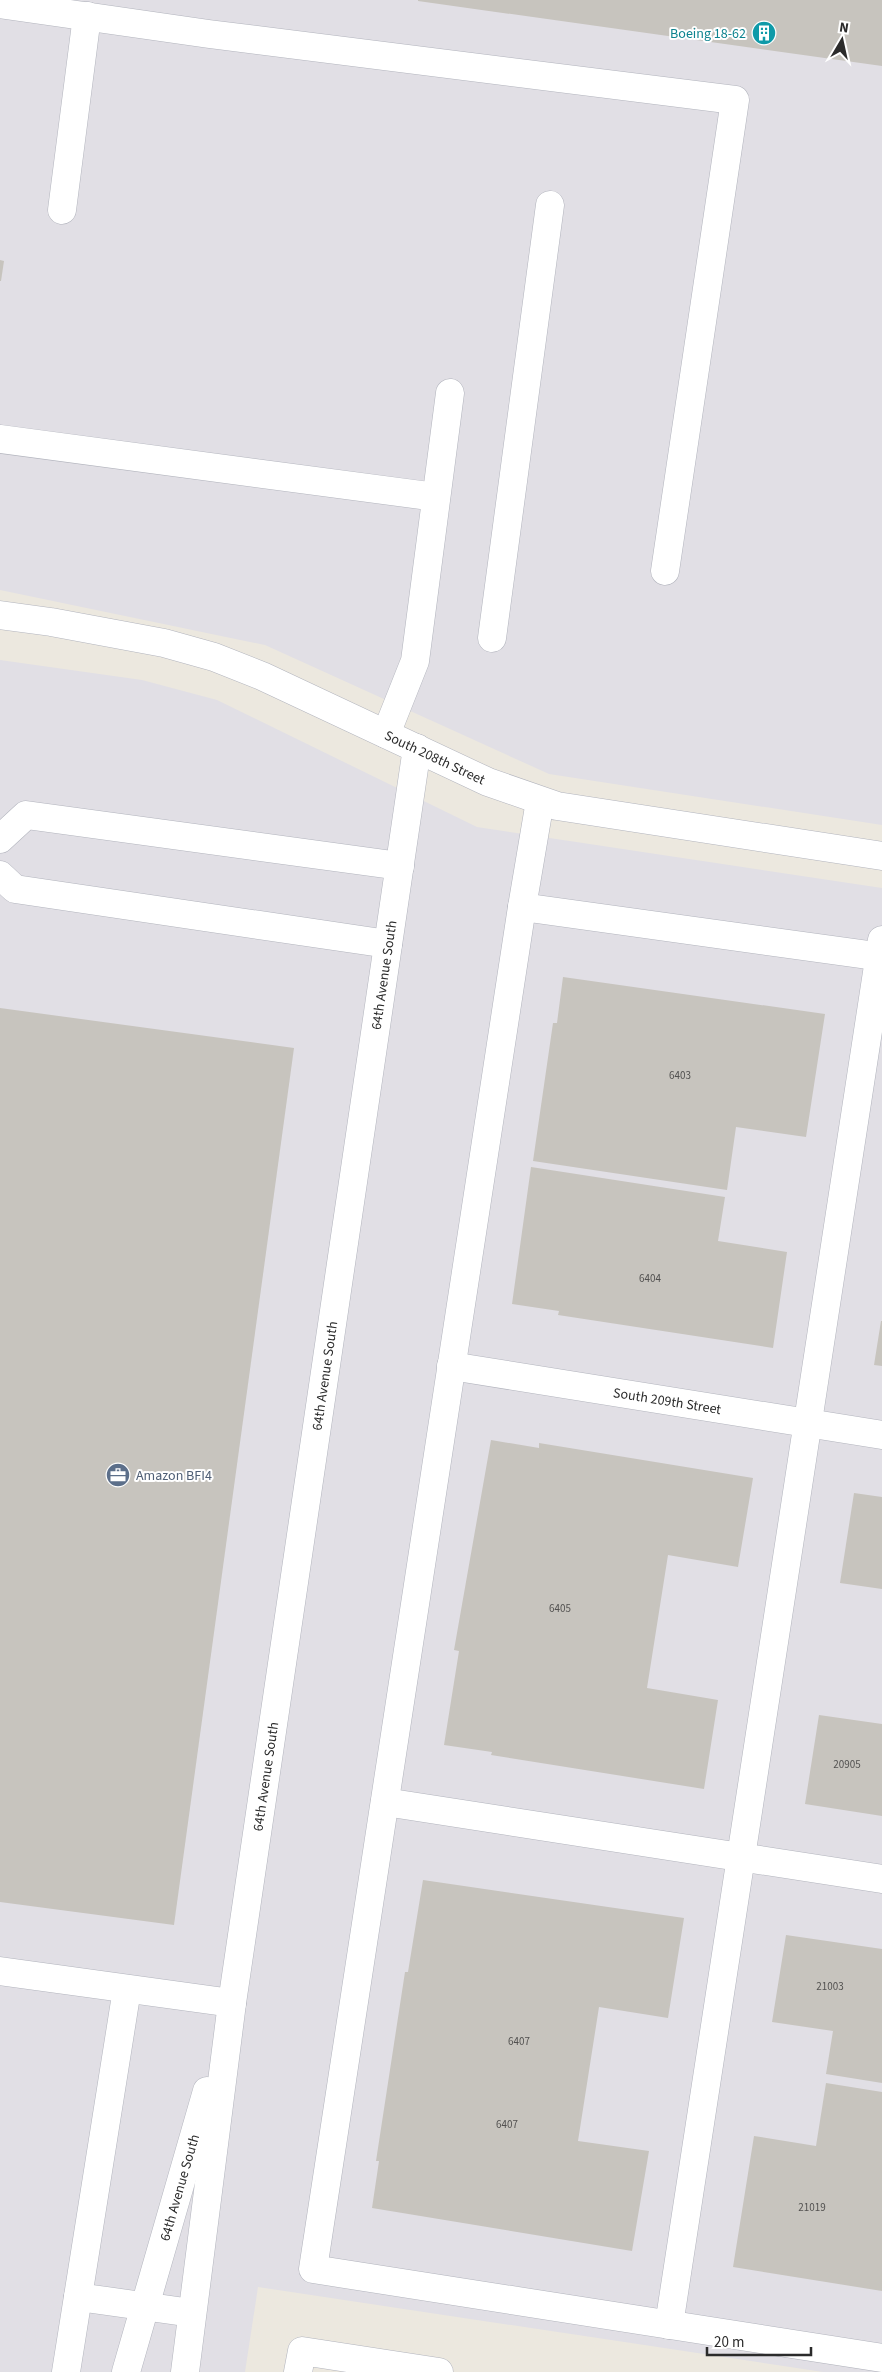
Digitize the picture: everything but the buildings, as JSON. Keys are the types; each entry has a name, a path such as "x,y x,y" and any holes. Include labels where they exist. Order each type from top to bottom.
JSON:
{"street":[{"path":"0,4 209,34 735,100 665,571"},
{"path":"62,210 87,16"},
{"path":"492,638 550,205"},
{"path":"386,734 415,661 450,392"},
{"path":"0,439 436,497"},
{"name":"South 208th Street","path":"0,615 51,622 164,643 214,657 262,676 488,782 556,806 882,856"},
{"name":"64th Avenue South","path":"185,2372 232,2003 417,748"},
{"path":"540,801 451,1366 313,2269 882,2358"},
{"path":"0,839 26,815 400,866"},
{"path":"0,875 15,889 388,944"},
{"path":"522,907 881,951 669,2325"},
{"name":"South 209th Street","path":"451,1366 882,1435"},
{"path":"384,1802 882,1879"},
{"path":"0,1972 232,2003"},
{"path":"66,2372 127,1989"},
{"name":"64th Avenue South","path":"126,2372 232,2003"},
{"path":"78,2297 192,2313"},
{"path":"298,2372 302,2351 439,2372"}],"shaded area":[{"path":"0,0 882,0 882,825 549,774 265,645 0,590"},
{"path":"0,660 142,680 217,700 477,827 882,888 882,2372 823,2372 258,2287 245,2372 0,2372"}],"place":[{"name":"Boeing 18-62","path":"764,33"},
{"name":"Amazon BFI4","path":"118,1475"}]}
